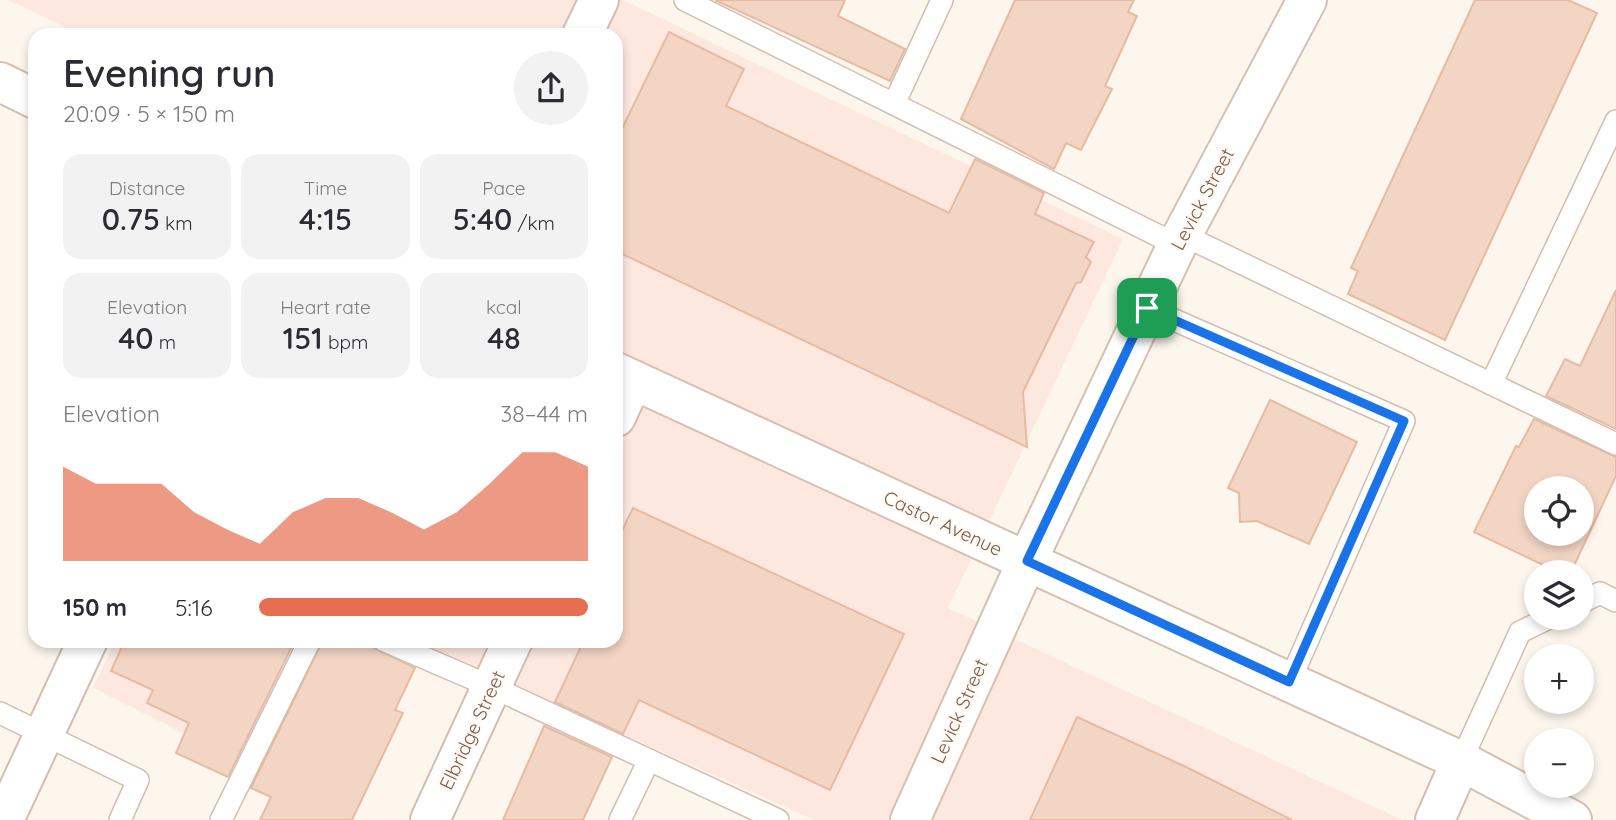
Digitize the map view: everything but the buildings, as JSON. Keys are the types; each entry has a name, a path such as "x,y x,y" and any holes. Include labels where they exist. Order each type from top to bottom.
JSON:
{"main road":[{"path":"585,28 599,0"},
{"name":"Levick Street","path":"910,820 1027,561 1147,308 1307,0"},
{"path":"0,82 28,96"},
{"name":"Castor Avenue","path":"624,376 1461,761 1572,820"},
{"path":"4,820 84,648"},
{"name":"Elbridge Street","path":"430,820 509,648"},
{"path":"1435,820 1461,761"}],"lane":[{"path":"685,0 894,104 1616,444"},
{"path":"894,104 943,0"},
{"path":"1492,384 1616,121"},
{"path":"1147,308 1404,421 1289,682"},
{"path":"1594,596 1600,593 1616,601"},
{"path":"1461,761 1520,632 1524,630"},
{"path":"221,820 306,648"},
{"path":"402,648 492,687 778,820"},
{"path":"0,713 138,780 120,820"},
{"path":"620,820 649,760"}],"shaded area":[{"path":"8,0 623,0 1123,239 948,608 1402,820 814,820 432,648 623,648 623,28 67,28"},
{"path":"112,648 283,648 229,756 93,688"}],"route":[{"path":"1147,308 1404,421 1289,682 1027,561 1147,308"}]}
